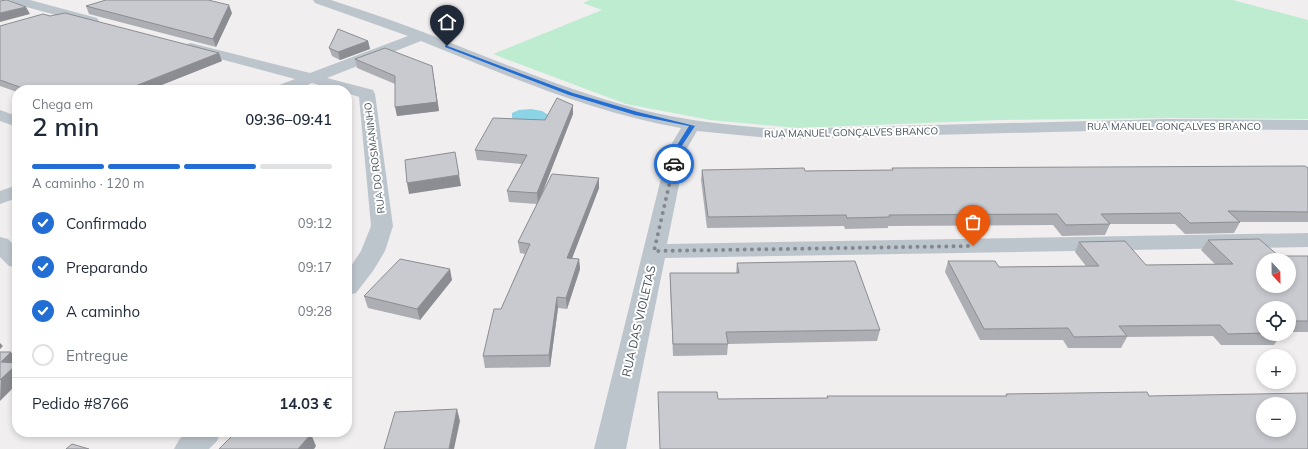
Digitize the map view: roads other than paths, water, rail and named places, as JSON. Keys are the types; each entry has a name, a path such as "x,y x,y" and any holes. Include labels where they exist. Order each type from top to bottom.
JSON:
{"street":[{"path":"16,0 104,24"},
{"name":"RUA MANUEL GONÇALVES BRANCO","path":"319,0 421,36 571,94 637,114 692,126 731,132 787,134 1166,124 1300,125"},
{"path":"36,18 58,12"},
{"path":"293,85 421,36"},
{"name":"RUA DO ROSMANINHO","path":"181,44 336,85"},
{"name":"RUA DO ROSMANINHO","path":"352,90 367,94 382,226 378,243 369,261 352,281"},
{"path":"0,115 12,120"},
{"path":"1300,125 1308,138"},
{"name":"RUA DAS VIOLETAS","path":"610,449 677,150 692,126"},
{"path":"0,198 12,193"},
{"path":"654,251 1308,240"},
{"path":"0,244 12,256"},
{"path":"190,449 201,437"}],"water":[{"path":"531,109 542,111 550,116 546,121 517,121 512,118 512,113 519,110"}]}
